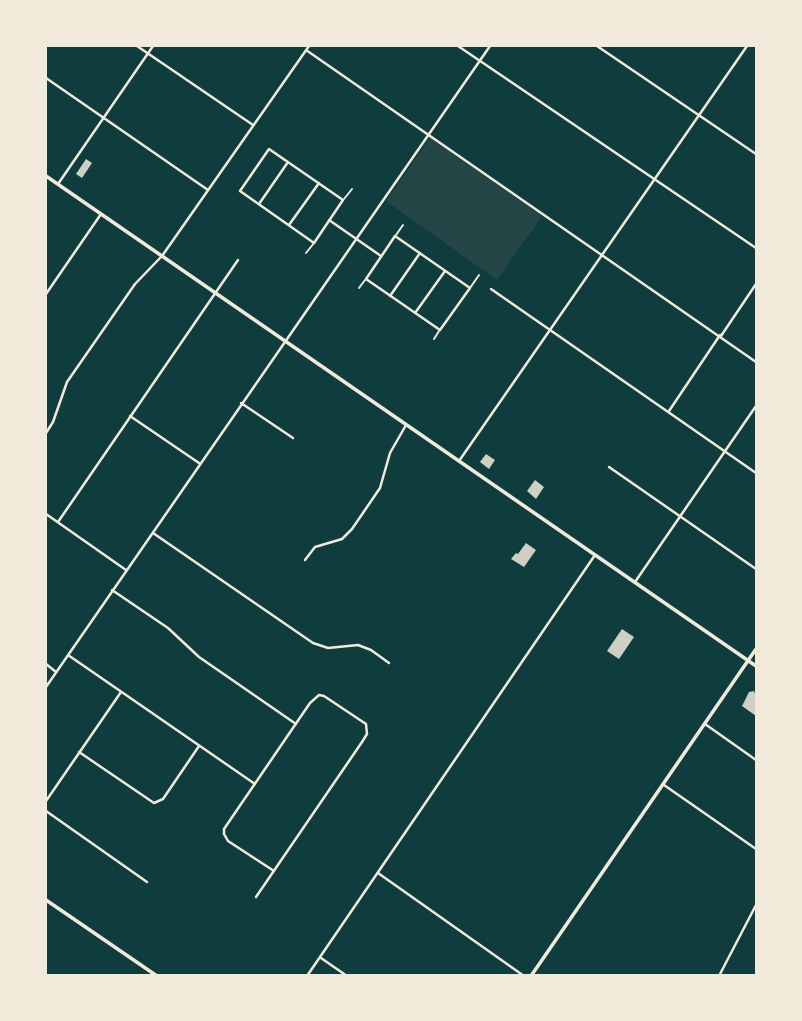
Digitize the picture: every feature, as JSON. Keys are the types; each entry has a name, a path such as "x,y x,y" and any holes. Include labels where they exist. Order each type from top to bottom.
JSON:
{"main road":[{"path":"46,176 757,666"},
{"path":"531,975 757,649"},
{"path":"46,900 157,975"}],"street":[{"path":"137,46 253,125"},
{"path":"58,184 153,46"},
{"path":"46,433 53,422 67,382 135,284 162,256 309,46"},
{"path":"458,46 757,248"},
{"path":"46,687 490,46"},
{"path":"597,46 757,154"},
{"path":"459,461 747,46"},
{"path":"306,50 757,362"},
{"path":"46,78 208,190"},
{"path":"269,149 288,162 343,200 314,243 240,191 269,149"},
{"path":"258,204 288,162"},
{"path":"289,225 319,183"},
{"path":"46,294 101,214"},
{"path":"329,220 381,256"},
{"path":"395,236 420,253 470,288 440,330 366,279 395,236"},
{"path":"390,296 420,253"},
{"path":"58,522 238,260"},
{"path":"415,313 445,271"},
{"path":"669,412 757,284"},
{"path":"491,289 757,473"},
{"path":"242,403 293,438"},
{"path":"635,583 757,406"},
{"path":"130,416 199,463"},
{"path":"304,560 316,547 342,539 352,529 380,488 390,453 406,425"},
{"path":"609,467 757,569"},
{"path":"46,514 126,570"},
{"path":"152,532 313,643 328,648 351,645 365,647 389,663"},
{"path":"307,975 595,555"},
{"path":"112,590 167,628 199,657 296,724"},
{"path":"68,655 255,784"},
{"path":"46,664 57,671"},
{"path":"46,801 121,692"},
{"path":"256,897 274,871 368,731 361,721 330,699 319,695 314,698 224,829 223,834 228,841 274,871"},
{"path":"704,724 757,760"},
{"path":"79,752 151,802 157,803 163,799 199,746"},
{"path":"663,784 757,849"},
{"path":"46,811 147,882"},
{"path":"377,873 524,975"},
{"path":"719,975 757,905"},
{"path":"320,957 347,975"}],"lane":[{"path":"343,200 352,189"},
{"path":"395,236 403,225"},
{"path":"306,253 314,243"},
{"path":"470,288 479,275"},
{"path":"359,288 366,279"},
{"path":"433,340 440,330"}],"shaded area":[{"path":"430,138 542,216 497,280 386,201"}],"building":[{"path":"86,159 92,163 82,178 76,174"},
{"path":"486,454 495,460 489,469 480,462"},
{"path":"535,480 544,487 536,499 527,491"},
{"path":"526,543 536,550 524,567 511,559"},
{"path":"622,629 634,637 619,659 607,651"},
{"path":"754,691 756,716 742,706 749,692"}]}
